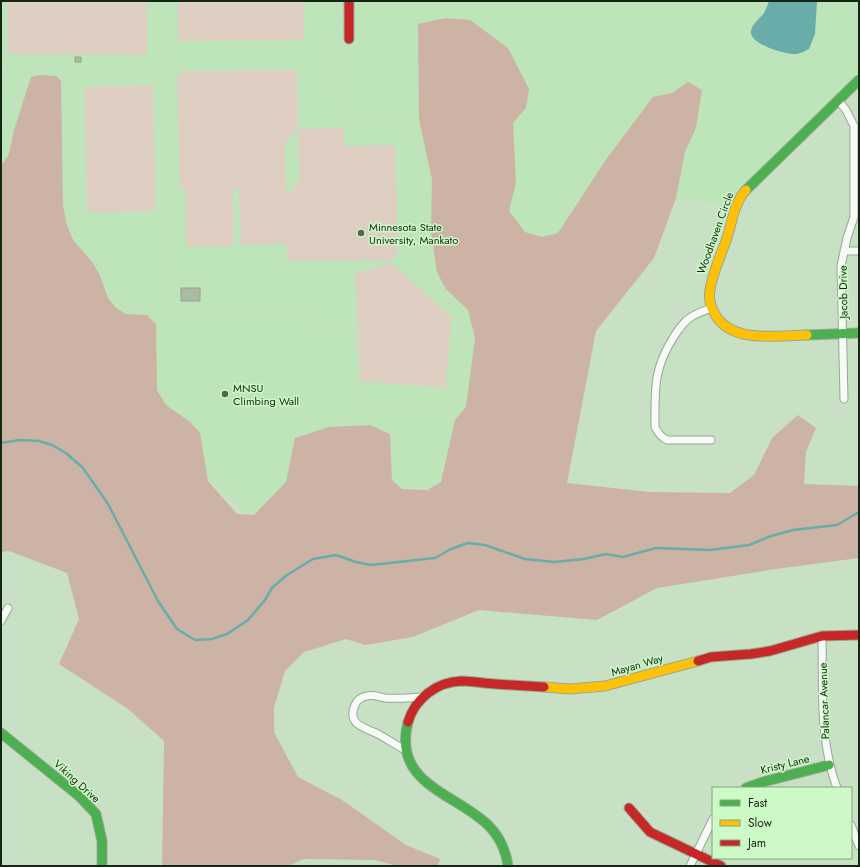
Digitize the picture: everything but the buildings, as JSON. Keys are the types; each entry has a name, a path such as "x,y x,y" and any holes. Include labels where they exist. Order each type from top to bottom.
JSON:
{"street":[{"path":"349,1 350,39"},
{"name":"Woodhaven Circle","path":"711,308 709,299 710,283 726,242 739,199 750,185 859,80"},
{"name":"Jacob Drive","path":"838,100 846,110 854,126 856,157 854,217 841,266 844,399"},
{"name":"Jacob Drive","path":"844,251 859,251"},
{"path":"711,440 667,440 657,430 656,426 655,395 657,373 660,363 669,344 679,329 691,316 711,308 717,319 728,329 750,336 859,333"},
{"path":"1,621 8,608"},
{"name":"Mayan Way","path":"508,866 508,861 501,843 489,826 473,813 430,787 417,775 405,750 405,734 412,710 422,697 440,685 460,681 570,689 605,686 700,660 725,655 751,654 770,651 822,636 859,635"},
{"name":"Palancar Avenue","path":"822,636 824,740 837,787"},
{"path":"405,750 358,725 355,721 353,710 360,698 366,696 372,695 385,698 422,697"},
{"name":"Viking Drive","path":"1,733 79,796 96,814 102,841 102,866"},
{"name":"Kristy Lane","path":"749,787 830,765"},
{"path":"629,808 650,832 721,866"},
{"path":"690,866 712,821"},
{"path":"852,828 859,846"}],"path":[{"path":"166,1 171,172 173,317"},
{"path":"64,68 67,208 76,238 93,259 111,294 122,305 134,309 150,307 153,313 173,317 322,320 355,335 356,388 368,406 404,414 440,413 455,402 462,333 455,311 436,291 430,272 423,229 424,192 419,153 408,123 385,114 362,118 348,112 336,95 336,1"},
{"path":"1,65 52,66 64,68 167,68"},
{"path":"1,156 3,154 6,125 28,66"}],"shaded area":[{"name":"Minnesota State University, Mankato","path":"1,1 859,1 859,80 735,208 676,198 654,258 596,331 567,483 392,487 247,514 191,460 1,194"},
{"path":"8,1 147,1 147,55 8,54"},
{"path":"178,1 304,1 304,40 178,41"},
{"path":"446,18 470,20 508,48 529,89 526,108 513,123 516,183 509,211 525,232 542,237 558,233 605,161 653,97 672,93 688,82 702,90 696,128 685,152 676,198 654,258 596,331 567,483 650,492 730,493 754,475 772,438 798,415 816,428 806,452 804,484 859,486 859,558 776,569 657,588 597,620 479,610 413,637 365,645 346,639 304,652 285,671 274,708 274,732 298,777 342,800 406,845 440,859 438,866 397,866 375,860 304,859 288,866 162,866 164,741 128,709 59,664 79,619 67,573 9,551 1,552 1,166 9,154 14,130 31,77 39,75 57,76 61,81 63,205 66,222 73,240 93,263 100,276 108,298 116,308 126,314 147,315 156,324 157,390 166,405 190,422 200,433 208,481 237,514 254,515 286,482 295,438 329,427 370,425 390,434 392,480 402,489 427,490 441,482 455,420 466,407 475,338 468,310 445,288 437,272 431,232 432,179 419,120 418,24"},
{"path":"297,70 298,129 343,128 344,146 395,145 398,253 393,260 287,261 287,244 241,245 239,188 233,189 234,246 186,247 185,189 180,189 177,76 183,71","holes":["298,129 299,181 286,196 285,143"]},
{"path":"153,85 156,211 87,213 84,87"},
{"path":"390,262 452,317 445,388 360,381 355,274"}],"water":[{"path":"769,1 817,1 815,34 809,49 797,54 786,53 763,45 753,37 751,33 752,27 764,13"}],"waterway":[{"path":"1,443 20,440 39,441 52,445 66,453 83,468 108,504 158,601 177,629 195,640 212,639 227,634 248,620 265,600 272,588 287,575 313,559 336,555 356,562 371,565 435,558 451,549 468,543 485,545 525,559 554,562 584,559 606,554 623,557 656,548 710,550 749,545 771,536 793,530 837,525 859,512"}],"traffic: fast":[{"path":"746,190 859,80"},
{"path":"807,335 859,333"},
{"path":"408,722 405,743 409,760 418,773 430,785 488,825 501,844 506,855 508,866"},
{"path":"1,733 79,796 96,814 102,841 102,866"},
{"path":"749,787 829,765"}],"traffic: slow":[{"path":"746,190 741,196 735,210 727,239 712,279 709,297 710,303 716,316 724,325 734,331 757,336 807,335"},
{"path":"544,687 570,689 605,686 698,661"}],"traffic: jam":[{"path":"349,1 349,39"},
{"path":"698,661 711,657 770,651 822,636 859,635"},
{"path":"408,722 411,714 421,699 435,688 452,682 465,681 544,687"},
{"path":"629,808 650,832 721,866"}],"place":[{"name":"Minnesota State University, Mankato","path":"361,233"},
{"name":"MNSU Climbing Wall","path":"225,394"}]}
